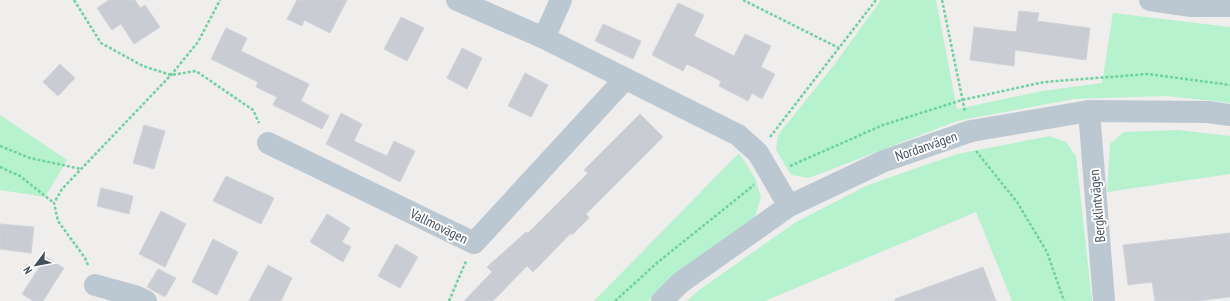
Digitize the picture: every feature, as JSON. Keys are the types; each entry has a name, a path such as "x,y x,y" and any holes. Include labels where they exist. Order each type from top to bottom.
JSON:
{"street":[{"path":"457,0 544,38 738,135 758,153 789,206"},
{"path":"544,38 561,0"},
{"path":"1150,0 1191,6 1230,6"},
{"name":"Vallmovägen","path":"268,143 474,243 625,79"},
{"name":"Nordanvägen","path":"662,301 680,284 789,206 884,161 971,131 1089,111 1208,112 1230,115"},
{"name":"Bergklintvägen","path":"1089,111 1104,301"},
{"path":"95,285 136,296 146,301"}],"path":[{"path":"74,0 101,43 143,66 171,75 196,71 254,110 268,143"},
{"path":"54,203 62,188 171,75 198,42 220,0"},
{"path":"743,0 839,48"},
{"path":"758,153 876,0"},
{"path":"942,0 962,100 977,154 1018,202 1047,252 1064,301"},
{"path":"0,146 30,158 81,169"},
{"path":"0,167 20,176 54,203 58,221 85,258 95,285"},
{"path":"449,301 474,243"}],"green space":[{"path":"881,0 936,0 957,109 1042,91 1102,83 1113,13 1230,27 1230,103 1167,96 1074,99 957,121 809,178 791,175 776,150 778,135 834,65"},
{"path":"0,115 67,160 45,197 0,190"},
{"path":"1177,130 1230,136 1230,174 1107,192 1110,144 1124,132"},
{"path":"1050,136 1066,142 1076,156 1092,301 1012,301 976,212 765,301 687,301 699,290 796,222 868,185 957,154"},
{"path":"739,153 755,178 761,197 755,217 675,274 648,301 594,301"}],"building":[{"path":"109,0 135,0 140,8 145,5 160,27 134,44 121,24 112,30 97,8"},
{"path":"297,0 347,0 330,33 304,20 302,26 287,19"},
{"path":"678,3 704,15 694,36 734,56 745,34 771,46 761,67 775,74 762,99 752,93 748,101 719,86 721,81 687,64 683,71 652,55"},
{"path":"1019,11 1039,13 1037,21 1090,28 1086,60 1015,50 1014,66 970,60 974,27 1016,32"},
{"path":"401,17 424,28 407,61 384,49"},
{"path":"603,24 641,41 633,59 595,41"},
{"path":"226,28 247,38 241,51 309,84 301,101 329,116 322,129 273,105 277,97 256,87 258,82 211,59"},
{"path":"462,48 482,58 467,89 447,78"},
{"path":"60,64 75,78 58,96 43,82"},
{"path":"525,73 548,85 531,117 508,106"},
{"path":"341,113 362,124 354,141 387,156 394,141 415,151 400,182 326,144"},
{"path":"640,114 663,137 586,214 589,218 572,235 571,233 533,272 527,266 493,301 464,301 492,272 487,267 526,232 528,233 588,173 584,170"},
{"path":"144,125 165,131 154,169 133,163"},
{"path":"226,176 274,198 261,224 213,201"},
{"path":"101,188 133,196 129,214 97,206"},
{"path":"161,211 186,224 165,267 139,254"},
{"path":"327,214 350,228 342,242 351,247 343,262 310,242"},
{"path":"0,224 34,227 31,253 0,249"},
{"path":"1230,233 1230,297 1196,301 1155,301 1152,282 1128,285 1123,245"},
{"path":"213,239 238,252 217,295 192,282"},
{"path":"396,244 418,257 400,288 378,276"},
{"path":"46,257 64,268 43,301 33,301 22,294"},
{"path":"268,265 292,278 281,301 249,301"},
{"path":"983,267 996,301 895,301 895,299"},
{"path":"158,269 176,278 165,297 147,287"}]}
